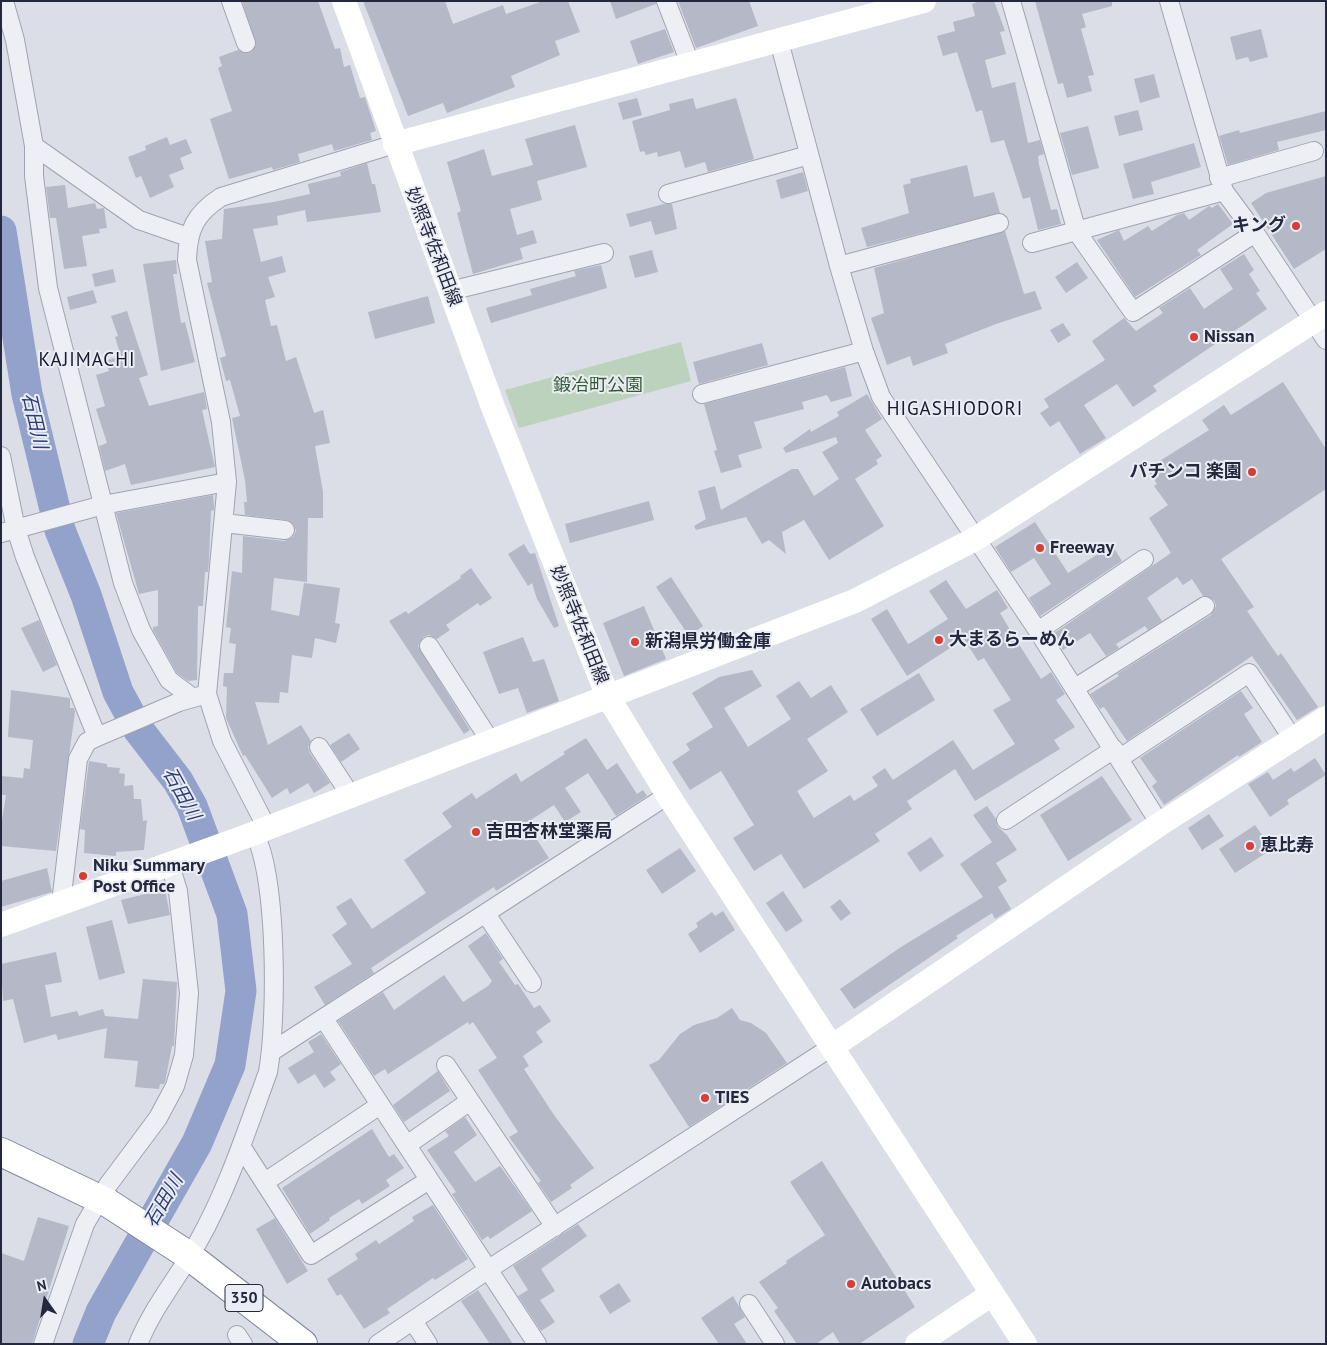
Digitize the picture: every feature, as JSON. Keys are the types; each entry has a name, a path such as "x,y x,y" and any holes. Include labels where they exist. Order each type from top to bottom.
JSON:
{"highway":[{"name":"350","path":"1,1152 104,1202 187,1254 303,1344"}],"street":[{"path":"4,1 16,40 34,146 34,176 48,288 100,506 123,583 141,630 169,680 193,698 222,741 260,845 271,904 273,995 271,1052 268,1072 222,1194 150,1314 138,1344"},
{"path":"231,1 246,43"},
{"name":"妙照寺佐和田線","path":"1,925 173,864 608,698 493,407 344,1"},
{"path":"666,1 690,64"},
{"path":"193,698 224,523 226,482 221,422 187,260 188,237 196,220 207,206 221,197 395,144 924,1"},
{"path":"1011,1 1077,232 1133,312 1255,233"},
{"path":"1025,1344 668,795 608,698 855,600 975,539 1322,324 1255,233 1222,184 1169,1"},
{"path":"779,41 839,266 864,351 881,397 1038,630 1160,824"},
{"path":"34,146 139,220 188,237"},
{"path":"1032,243 1077,232 1314,151"},
{"path":"668,194 809,155"},
{"path":"839,266 999,223"},
{"path":"450,291 604,253"},
{"path":"702,394 864,351"},
{"path":"1,456 14,529 37,592 102,734"},
{"path":"14,529 100,506 226,482"},
{"path":"224,523 285,530"},
{"path":"1038,630 1144,559"},
{"path":"1075,688 1205,606"},
{"path":"429,646 491,742"},
{"path":"1006,820 1249,674 1293,738"},
{"path":"61,904 78,759 87,742 102,734 193,698"},
{"path":"378,1344 489,1269 833,1046 1160,824 1326,718"},
{"path":"319,747 351,796"},
{"path":"271,1052 668,795"},
{"path":"43,1344 85,1224 104,1202 158,1118 175,1086 184,1054 189,993 178,891 173,864"},
{"path":"486,914 532,983"},
{"path":"324,1018 537,1344"},
{"path":"446,1066 555,1227"},
{"path":"406,1145 470,1101"},
{"path":"265,1182 380,1105"},
{"path":"241,1146 311,1255 429,1180"},
{"path":"917,1344 992,1294"},
{"path":"748,1304 775,1344"},
{"path":"413,1321 428,1344"}],"green space":[{"name":"鍛冶町公園","path":"681,342 691,381 519,428 505,390"}],"building":[{"path":"242,1 318,1 335,49 340,48 344,67 350,65 360,98 365,97 376,131 370,133 372,140 334,151 332,144 298,154 300,162 273,170 272,167 229,179 210,119 232,111 218,68 222,66 219,57 238,50 249,53 256,45"},
{"path":"363,1 445,1 453,24 503,5 506,14 543,1 568,1 580,32 555,41 560,55 511,76 515,87 447,113 443,103 408,116"},
{"path":"610,1 656,1 656,4 616,19"},
{"path":"678,1 749,1 758,26 696,48"},
{"path":"980,1 994,1 1005,31 1000,32 1006,54 985,60 992,88 1015,82 1028,143 1040,140 1044,154 1038,156 1039,165 1051,210 1057,209 1061,224 1038,230 1030,197 1023,199 1004,140 991,143 982,110 976,112 957,52 943,56 937,36 955,31 953,22 975,16 972,4"},
{"path":"1035,1 1112,1 1112,6 1082,14 1086,27 1081,29 1094,75 1088,76 1092,91 1067,98 1063,83 1058,84"},
{"path":"665,29 674,52 638,64 630,41"},
{"path":"1261,29 1268,57 1250,62 1248,57 1236,60 1230,37"},
{"path":"1154,74 1160,97 1140,103 1134,79"},
{"path":"637,98 642,115 623,120 618,103"},
{"path":"693,98 696,109 736,98 754,159 708,172 705,162 685,168 680,151 658,157 657,152 646,155 644,151 640,152 632,121 670,110 669,104"},
{"path":"1138,110 1143,130 1119,136 1114,116"},
{"path":"1326,111 1326,130 1277,142 1279,150 1228,165 1219,136 1239,130 1240,133"},
{"path":"575,125 587,167 537,181 542,200 510,209 517,235 533,230 537,243 520,248 523,259 473,274 457,213 461,211 447,162 484,149 492,176 533,165 525,139"},
{"path":"1088,126 1099,168 1072,175 1060,133"},
{"path":"167,137 170,145 186,139 192,153 180,158 184,169 169,175 174,187 150,198 141,176 136,178 128,157 146,150 145,146"},
{"path":"1194,143 1201,167 1151,182 1154,194 1133,199 1123,164"},
{"path":"367,163 372,184 375,184 381,212 307,222 305,210 277,216 278,225 253,229 261,262 282,256 286,272 268,277 275,297 265,300 271,326 277,325 286,361 296,357 314,413 323,410 330,443 315,446 323,492 323,518 308,518 307,582 274,578 271,610 299,616 304,583 340,588 335,623 340,624 336,643 315,638 312,658 292,655 288,693 280,692 279,703 255,702 268,745 301,725 311,741 308,747 310,753 330,783 314,793 308,783 290,794 287,788 272,798 245,755 243,756 226,718 227,687 223,686 224,673 233,673 236,644 229,643 231,628 226,627 232,571 242,573 243,536 284,541 293,537 296,531 294,525 287,520 245,515 244,502 247,502 245,480 232,418 240,416 230,380 226,381 220,358 226,356 207,283 212,282 205,241 222,239 224,209 274,202 310,194 308,184 341,176 340,172"},
{"path":"967,165 974,197 994,192 1000,213 867,247 861,228 909,213 903,185 911,183 910,179"},
{"path":"803,172 808,191 781,199 776,180"},
{"name":"キング","path":"1326,176 1326,249 1294,269 1251,203 1266,193"},
{"path":"65,185 68,208 95,203 97,209 104,208 107,228 99,229 100,233 82,236 87,266 64,269 56,218 50,218 46,187"},
{"path":"664,204 672,204 677,229 655,235 651,221 630,227 626,214"},
{"path":"1218,204 1233,224 1197,250 1201,255 1135,297 1097,240 1119,230 1124,241 1148,226 1152,231 1177,215 1184,213 1189,220 1209,206 1212,208"},
{"path":"1005,231 1024,294 1035,291 1042,309 996,324 945,344 948,353 913,366 910,356 887,365 871,318 884,313 874,268"},
{"path":"652,250 658,272 635,278 629,256"},
{"path":"1244,254 1254,270 1249,274 1260,291 1256,293 1267,309 1153,386 1157,391 1133,407 1117,384 1084,405 1106,438 1080,454 1059,421 1050,427 1040,413 1049,407 1044,399 1105,360 1092,341 1124,318 1136,331 1163,313 1159,308 1190,288 1204,309 1233,289 1220,269"},
{"path":"176,260 177,274 173,274 181,323 185,322 195,362 161,371 143,264"},
{"path":"1077,262 1088,278 1066,293 1055,277"},
{"path":"601,265 607,288 491,323 486,308 532,295 530,289 576,276 574,271"},
{"path":"113,269 116,282 95,287 92,274"},
{"path":"93,290 97,303 70,310 67,297"},
{"path":"428,296 435,323 375,339 368,312"},
{"path":"127,311 148,375 139,378 149,406 204,392 207,409 202,410 215,467 131,485 125,464 105,471 99,446 107,443 96,409 105,406 96,375 109,371 105,361 121,356 115,337 118,336 111,316"},
{"path":"1063,323 1071,335 1058,343 1050,330"},
{"path":"762,343 768,365 699,384 693,362"},
{"path":"845,367 852,396 831,402 827,395 802,402 804,409 754,422 762,448 738,455 742,467 721,473 714,451 717,450 704,404"},
{"path":"1283,382 1326,449 1326,489 1221,559 1254,607 1247,611 1278,656 1281,653 1318,707 1297,720 1252,656 1127,741 1104,707 1100,709 1090,694 1119,676 1117,674 1211,615 1216,606 1214,600 1203,596 1192,579 1183,585 1177,577 1147,598 1162,621 1148,630 1145,626 1116,644 1119,648 1106,656 1090,633 1063,650 1053,634 1171,553 1149,518 1168,505 1154,486 1157,484 1147,469 1209,430 1202,420 1224,405 1231,415"},
{"path":"867,394 882,419 865,430 882,456 876,460 878,464 855,479 884,526 829,560 804,520 782,532 786,554 769,540 762,544 746,517 696,530 694,526 706,519 698,491 715,486 721,510 792,469 798,469 814,496 839,479 822,452 838,443 836,437 786,453 783,448 810,429 811,432 839,416 837,412"},
{"path":"213,495 214,510 211,511 208,572 205,572 203,606 198,606 197,680 188,681 177,673 153,630 153,627 158,626 158,590 139,594 116,513"},
{"path":"649,501 654,520 570,543 565,524"},
{"path":"1035,522 1068,573 1112,545 1122,561 1040,616 1029,598 1051,584 1034,558 1011,572 995,547"},
{"path":"524,544 530,554 535,553 559,626 554,628 537,599 532,583 528,586 508,554"},
{"path":"471,568 492,598 480,606 478,603 446,625 450,630 437,639 429,635 423,637 418,646 470,730 464,734 389,621 406,611 408,614 461,578 460,576"},
{"path":"671,577 703,626 689,636 656,587"},
{"path":"946,580 966,609 997,590 1008,608 1000,613 1041,679 1051,672 1065,694 1056,700 1075,727 1054,740 1060,749 975,801 955,769 907,801 912,809 875,834 880,841 804,889 781,854 754,871 733,838 754,825 721,771 690,790 672,762 690,750 686,744 713,727 692,693 719,677 752,670 762,686 724,708 748,747 791,719 776,696 799,681 811,698 831,685 848,712 807,739 828,771 797,791 814,818 850,795 854,801 878,786 872,777 885,768 893,780 953,740 973,770 1015,744 993,710 1011,700 984,658 978,661 964,639 907,676 871,619 887,609 908,644 912,642 948,619 929,591"},
{"name":"新潟県労働金庫","path":"644,606 666,659 624,676 603,623"},
{"path":"39,620 57,665 43,672 21,628"},
{"path":"523,637 533,662 544,659 559,701 527,713 518,688 499,694 483,652"},
{"path":"919,673 935,700 877,736 860,709"},
{"path":"11,690 70,698 70,708 74,708 56,851 1,846 1,826 6,795 1,795 1,776 23,778 24,768 30,769 33,740 8,737"},
{"path":"1241,691 1253,708 1244,714 1262,742 1239,757 1238,755 1164,805 1152,786 1157,782 1140,758"},
{"path":"349,733 360,749 341,762 330,745"},
{"path":"586,738 607,770 617,763 637,794 643,790 647,796 616,816 588,773 565,788 581,812 565,822 554,805 526,823 549,858 496,891 494,887 437,924 371,968 374,973 325,1005 314,987 352,964 332,935 347,924 336,907 351,898 372,929 426,893 404,860 452,827 442,813 472,793 476,799 516,773 521,782"},
{"path":"1315,758 1326,775 1287,800 1289,804 1270,817 1248,784 1268,772 1273,780 1291,768 1294,772"},
{"path":"89,761 107,764 107,767 120,768 119,773 125,774 124,786 133,785 134,799 141,799 143,821 147,820 144,850 116,852 116,856 84,853 85,830 80,829"},
{"path":"1102,776 1132,820 1068,861 1040,815"},
{"path":"987,806 996,819 997,826 1007,835 1017,850 996,863 1007,881 998,887 1011,909 995,919 992,913 956,936 958,938 854,1009 840,989 901,947 983,897 960,864 992,842 973,815"},
{"path":"1209,814 1224,836 1202,850 1188,828"},
{"name":"恵比寿","path":"1255,825 1272,849 1235,873 1219,849"},
{"path":"931,837 944,856 920,872 907,853"},
{"path":"680,848 696,871 662,894 646,870"},
{"path":"47,868 52,892 1,907 1,881"},
{"path":"165,889 170,915 128,924 121,900"},
{"path":"783,891 803,921 786,932 766,903"},
{"path":"840,899 851,913 841,921 830,907"},
{"path":"723,911 735,930 700,953 688,934 698,927 696,923 712,912 715,916"},
{"path":"112,920 125,973 99,980 86,927"},
{"path":"486,933 503,959 499,962 515,985 518,984 534,1008 540,1005 551,1021 536,1032 543,1042 523,1056 529,1066 524,1069 554,1115 594,1168 570,1185 572,1188 551,1202 538,1183 541,1181 509,1137 518,1132 478,1070 497,1058 473,1022 469,1025 468,1022 388,1074 385,1069 374,1076 338,1021 383,992 394,1010 444,975 463,1002 488,986 492,981 468,946"},
{"path":"56,952 62,982 45,985 51,1017 77,1011 79,1016 103,1009 105,1016 138,1019 143,979 177,982 174,1046 172,1046 165,1082 160,1084 159,1089 135,1087 138,1061 104,1058 107,1028 58,1040 56,1034 24,1043 13,999 3,1001 1,964"},
{"name":"TIES","path":"732,1008 740,1020 751,1023 766,1033 787,1063 689,1127 649,1065 659,1060 680,1034 694,1025 717,1018"},
{"path":"321,1034 341,1064 330,1072 336,1080 324,1088 315,1074 298,1084 288,1068 314,1052 308,1042"},
{"path":"438,1071 450,1091 404,1122 393,1105"},
{"path":"465,1117 477,1135 454,1152 475,1182 500,1166 532,1211 490,1239 488,1236 482,1240 452,1194 456,1192 427,1150 449,1136 445,1131"},
{"path":"372,1129 389,1157 394,1154 404,1168 386,1180 390,1186 362,1204 359,1199 329,1218 330,1220 310,1234 282,1188"},
{"name":"Autobacs","path":"822,1161 915,1307 859,1344 840,1344 833,1332 816,1344 797,1344 774,1311 778,1308 759,1282 825,1235 790,1182"},
{"path":"433,1205 468,1259 435,1280 433,1278 387,1309 390,1313 364,1329 341,1294 337,1296 327,1279 358,1259 355,1254 376,1240 379,1244 414,1221 412,1217"},
{"path":"38,1217 69,1226 32,1344 1,1344 1,1253 24,1261"},
{"path":"275,1218 308,1271 287,1284 256,1229"},
{"path":"578,1224 587,1236 541,1269 555,1291 540,1300 555,1322 541,1331 518,1296 528,1290 513,1266"},
{"path":"619,1283 631,1301 610,1314 599,1296"},
{"path":"478,1290 513,1344 490,1344 461,1301"},
{"path":"733,1296 745,1317 734,1324 747,1344 719,1344 701,1318"}],"waterway":[{"name":"石田川","path":"1,231 27,394 60,530 86,595 118,692 138,729 178,781 192,806 232,914 241,991 230,1065 197,1143 101,1312 88,1344"}],"place":[{"name":"キング","path":"1296,226"},
{"name":"Nissan","path":"1194,337"},
{"name":"パチンコ 楽園","path":"1252,472"},
{"name":"Freeway","path":"1040,548"},
{"name":"大まるらーめん","path":"939,640"},
{"name":"新潟県労働金庫","path":"635,642"},
{"name":"吉田杏林堂薬局","path":"476,832"},
{"name":"恵比寿","path":"1250,846"},
{"name":"Niku Summary Post Office","path":"83,876"},
{"name":"TIES","path":"705,1098"},
{"name":"Autobacs","path":"851,1284"}],"district":[{"name":"KAJIMACHI","path":"87,361"},
{"name":"HIGASHIODORI","path":"955,410"}]}
